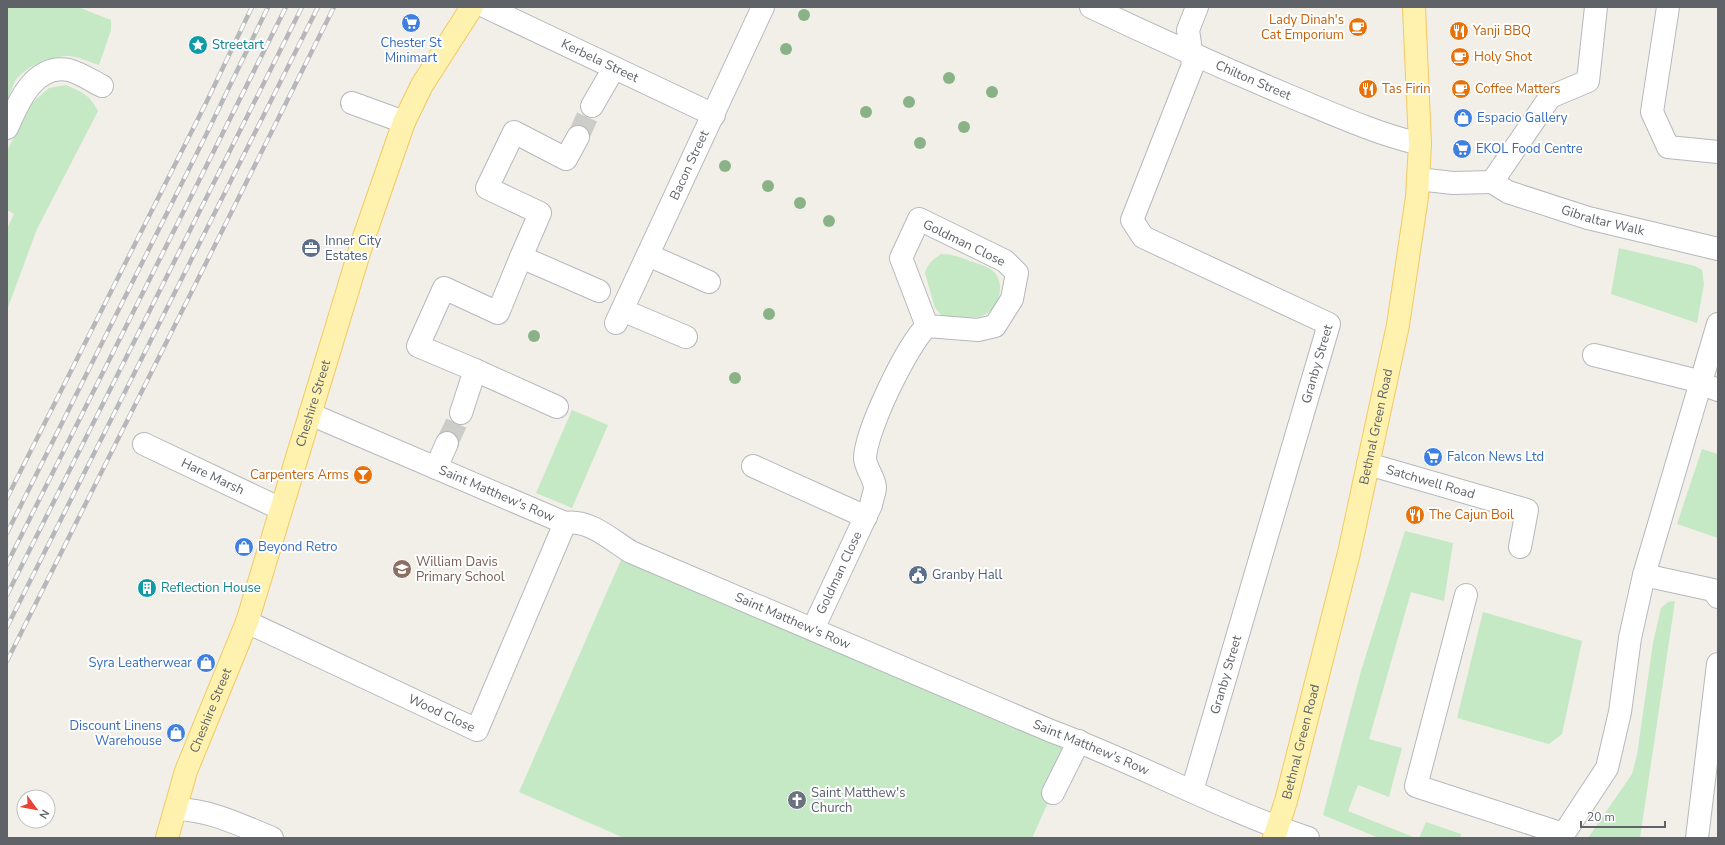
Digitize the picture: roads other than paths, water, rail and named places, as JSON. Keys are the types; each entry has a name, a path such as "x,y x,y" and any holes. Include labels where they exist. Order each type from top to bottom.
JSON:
{"main road":[{"name":"Cheshire Street","path":"167,838 186,771 247,622 363,240 404,122 422,85 472,7"},
{"name":"Bethnal Green Road","path":"1275,832 1286,800 1349,553 1398,325 1418,179 1420,144 1414,7"}],"street":[{"name":"Kerbela Street","path":"486,7 714,115"},
{"name":"Bacon Street","path":"686,337 619,317 763,7"},
{"name":"Chilton Street","path":"1091,7 1192,55 1386,135 1420,144"},
{"name":"Granby Street","path":"1192,791 1329,324 1143,237 1132,220 1194,65 1188,30 1197,7"},
{"path":"1418,179 1453,183 1492,182 1550,97 1588,82 1596,7"},
{"path":"1668,7 1652,112 1668,147 1718,152"},
{"path":"592,106 614,68"},
{"path":"7,128 22,94 36,80 51,70 69,70 102,86"},
{"path":"352,103 404,122"},
{"path":"557,407 418,346 444,288 498,313 540,213 487,188 514,132 566,159 578,137"},
{"name":"Gibraltar Walk","path":"1492,182 1508,192 1588,218 1718,249"},
{"name":"Goldman Close","path":"813,630 871,505 875,487 865,458 870,437 898,370 919,334 927,326 978,330 995,326 1012,300 1017,274 1005,261 919,219 901,258 927,326"},
{"path":"648,255 709,282"},
{"path":"521,257 599,290"},
{"path":"1466,595 1416,786 1562,836 1607,768 1620,712 1630,638 1644,575 1708,387 1718,324"},
{"path":"1594,355 1690,379 1708,387"},
{"path":"461,413 475,370"},
{"name":"Saint Matthew's Row","path":"310,414 565,523 580,523 608,536 631,552 1079,741 1192,791 1275,832 1308,838"},
{"path":"436,468 448,443"},
{"name":"Hare Marsh","path":"144,444 281,510"},
{"name":"Satchwell Road","path":"1368,464 1527,510 1520,547"},
{"name":"Goldman Close","path":"753,466 866,517"},
{"name":"Wood Close","path":"247,622 477,730 565,523"},
{"path":"1644,575 1713,590 1718,598"},
{"path":"1697,838 1718,664"},
{"path":"1053,793 1079,741"},
{"path":"176,809 195,809 208,812 272,838"}],"tunnel":[{"path":"578,137 592,106"},
{"path":"447,443 461,413"}],"railway":[{"path":"7,498 207,101 252,7"},
{"path":"7,533 204,139 268,7"},
{"path":"7,564 286,7"},
{"path":"7,595 302,7"},
{"path":"7,627 318,7"},
{"path":"7,661 334,7"}],"place":[{"name":"Chester St Minimart","path":"411,23"},
{"name":"Lady Dinah's Cat Emporium","path":"1358,27"},
{"name":"Yanji BBQ","path":"1459,31"},
{"name":"Streetart","path":"198,45"},
{"name":"Holy Shot","path":"1460,57"},
{"name":"Tas Firin","path":"1368,89"},
{"name":"Coffee Matters","path":"1461,89"},
{"name":"Espacio Gallery","path":"1463,118"},
{"name":"EKOL Food Centre","path":"1462,149"},
{"name":"Inner City Estates","path":"311,248"},
{"name":"Falcon News Ltd","path":"1433,457"},
{"name":"Carpenters Arms","path":"363,475"},
{"name":"The Cajun Boil","path":"1415,515"},
{"name":"Beyond Retro","path":"244,547"},
{"name":"William Davis Primary School","path":"402,569"},
{"name":"Granby Hall","path":"918,575"},
{"name":"Reflection House","path":"147,588"},
{"name":"Syra Leatherwear","path":"206,663"},
{"name":"Discount Linens Warehouse","path":"176,733"},
{"name":"Saint Matthew's Church","path":"797,800"}]}
